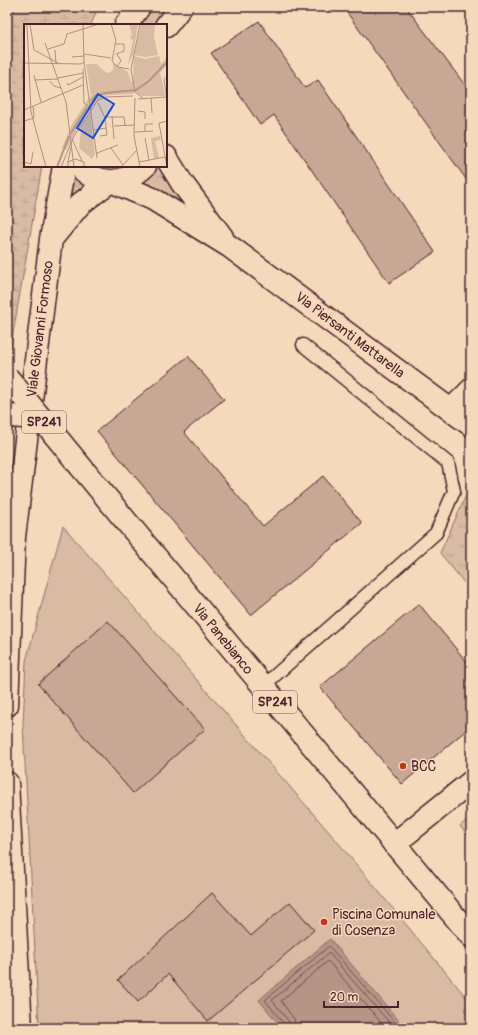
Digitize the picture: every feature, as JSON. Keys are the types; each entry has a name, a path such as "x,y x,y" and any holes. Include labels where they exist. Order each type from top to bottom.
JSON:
{"street":[{"path":"127,24 138,7"},
{"path":"167,25 181,7"},
{"name":"Via Piersanti Mattarella","path":"167,159 182,183 229,246"},
{"name":"Viale Giovanni Formoso","path":"7,705 14,537 51,239 64,167"},
{"name":"Via Piersanti Mattarella","path":"80,167 96,179 111,182 153,199 229,246 471,425"},
{"path":"51,239 80,204 111,182 126,180 137,174 144,167"},
{"name":"Via Panebianco","path":"7,378 262,687 471,936"},
{"path":"452,410 471,390"},
{"path":"7,416 41,418"},
{"path":"394,844 471,782"},
{"path":"7,784 20,1028"}],"lane":[{"path":"262,687 436,534 454,491 448,463 302,345"}],"green space":[{"path":"7,7 98,7 91,24 24,24 24,167 42,167 7,368"},
{"path":"150,7 174,7 161,24 140,24"},
{"path":"67,167 68,167 93,188 56,228"},
{"path":"150,167 164,167 207,225 127,183"},
{"path":"471,484 471,591 440,553"},
{"path":"63,526 336,840 471,1003 471,1028 39,1028 23,725 26,661"},
{"path":"471,817 471,839 460,826"}],"water":[{"path":"330,939 405,1028 282,1028 259,1000"}],"building":[{"path":"343,7 406,7 471,93 471,186"},
{"path":"259,21 305,88 318,80 435,252 389,283 274,115 260,125 211,53"},
{"path":"188,356 224,399 184,432 263,526 323,476 362,523 251,615 97,431"},
{"path":"419,604 471,667 471,726 402,784 320,687"},
{"path":"108,621 205,729 133,793 38,684"},
{"path":"212,893 251,936 290,902 314,930 208,1021 168,974 138,1002 118,980"}],"waterway":[{"path":"7,14 13,7"}],"place":[{"name":"BCC","path":"403,766"},
{"name":"Piscina Comunale di Cosenza","path":"324,922"}]}
